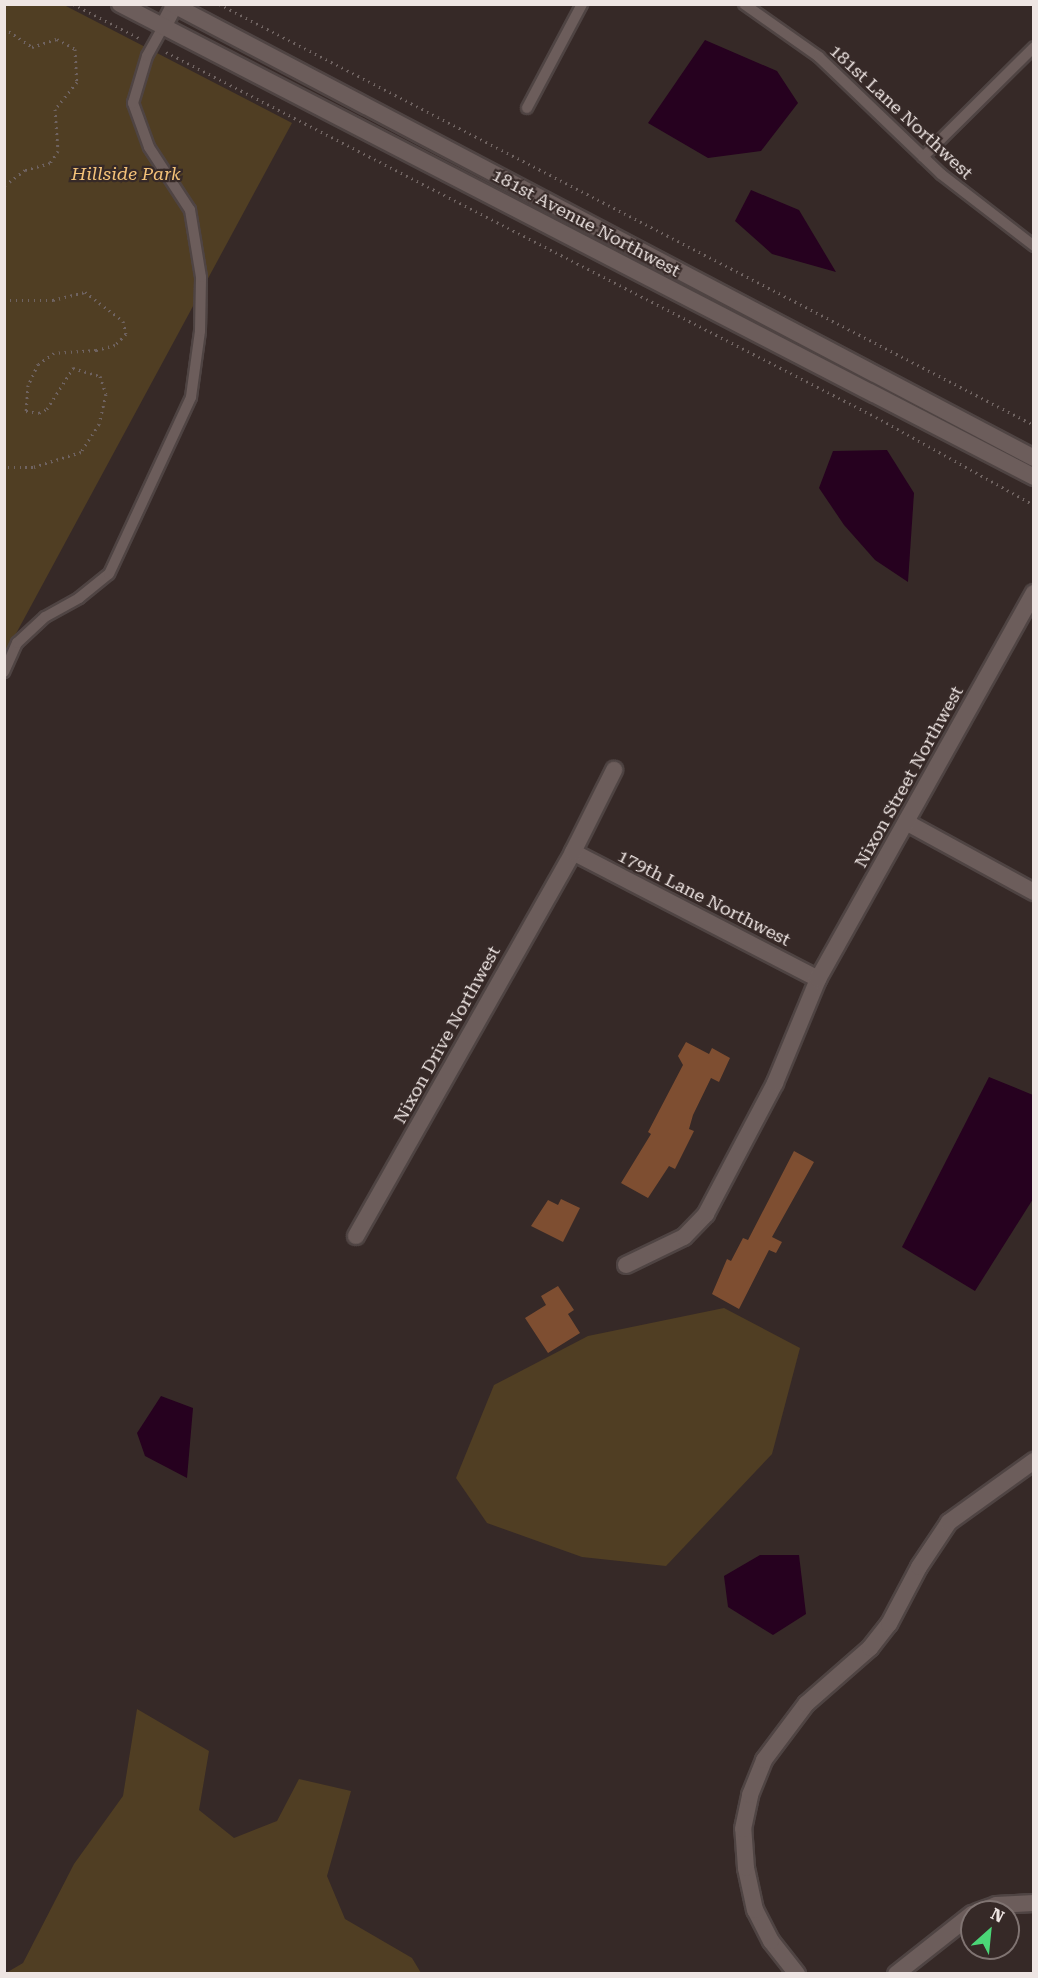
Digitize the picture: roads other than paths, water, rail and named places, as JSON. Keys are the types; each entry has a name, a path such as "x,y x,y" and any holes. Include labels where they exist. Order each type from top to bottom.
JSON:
{"street":[{"name":"181st Avenue Northwest","path":"120,4 1034,477"},
{"name":"181st Avenue Northwest","path":"174,5 1034,458"},
{"path":"163,27 174,5"},
{"name":"Nixon Street Northwest","path":"626,1265 684,1237 706,1214 775,1083 818,979 1034,593"},
{"name":"Nixon Drive Northwest","path":"356,1236 573,852 614,770"},
{"path":"906,822 1034,892"},
{"name":"179th Lane Northwest","path":"573,852 818,979"},
{"path":"796,1974 771,1941 755,1910 746,1868 743,1829 750,1795 764,1760 806,1704 870,1648 889,1624 919,1567 949,1522 1034,1461"},
{"path":"896,1974 960,1923"}],"lane":[{"path":"528,108 582,4"},
{"name":"181st Lane Northwest","path":"744,4 819,57 923,157 1034,246"},
{"path":"4,672 17,643 38,623 109,574 191,397 200,331 201,277 190,210 149,147 133,103 153,45 163,27"},
{"path":"923,157 1034,47"}],"park label":[{"name":"Hillside Park","path":"126,174"}]}
